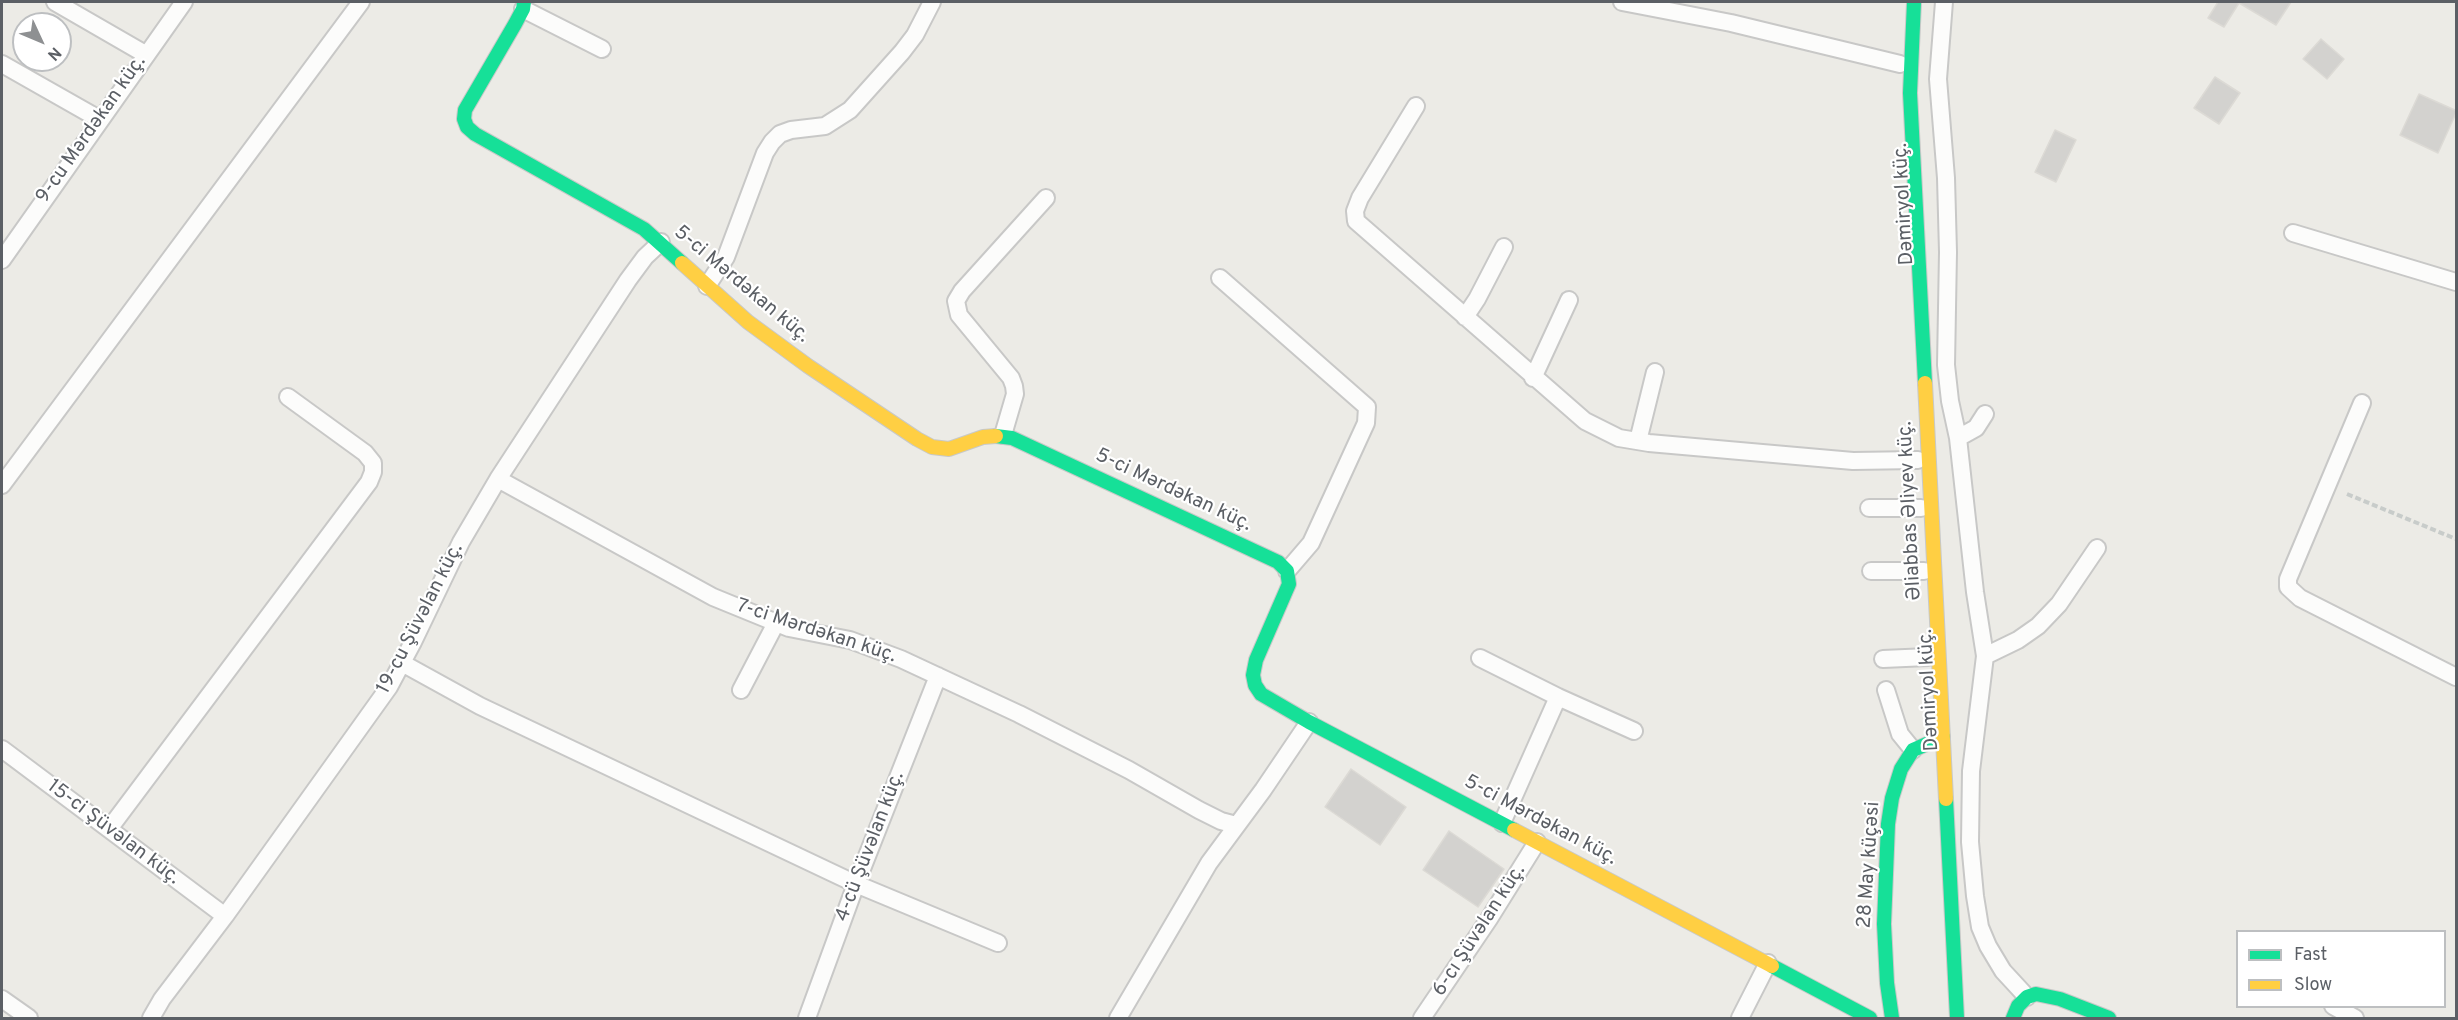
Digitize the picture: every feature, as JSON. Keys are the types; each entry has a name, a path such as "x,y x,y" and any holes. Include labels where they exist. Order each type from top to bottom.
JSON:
{"street":[{"path":"55,2 145,54"},
{"name":"9-cu Mərdəkan küç.","path":"2,260 99,119 184,2"},
{"path":"2,485 361,2"},
{"path":"707,286 726,257 765,153 772,142 780,134 790,130 825,126 850,110 915,35 932,2"},
{"path":"1622,2 1731,23 1900,64"},
{"name":"Dəmiryol küç.","path":"1904,2 1900,64 1900,124 1928,657 1938,739 1948,1018"},
{"name":"Əliabbas Əliyev küç.","path":"1914,2 1910,105 1938,739 1957,1018"},
{"name":"Dəmiryol küç.","path":"1944,2 1938,79 1946,178 1948,242 1946,365 1950,401 1958,438 1975,591 1985,656 1971,771 1970,832 1975,896 1980,927 1988,946 2003,971 2027,997"},
{"path":"524,5 602,49"},
{"name":"5-ci Mərdəkan küç.","path":"524,5 465,110 464,119 467,127 487,142 627,218 661,242 707,286 775,343 917,439 932,447 949,449 983,436 1003,435 1274,560 1287,571 1289,578 1286,593 1256,660 1253,675 1261,694 1309,722 1870,1018"},
{"path":"2,64 99,119"},
{"path":"1416,106 1360,198 1355,210 1356,221 1533,378 1585,421 1619,438 1638,441 1853,461 1918,460"},
{"path":"1003,435 1015,394 1014,386 1011,378 959,315 956,302 962,291 1047,198"},
{"path":"2293,234 2457,282"},
{"name":"19-cu Şüvəlan küç.","path":"151,1018 162,999 362,727 402,663 461,542 498,479 628,280 645,257 661,242"},
{"path":"1465,317 1478,299 1504,247"},
{"path":"1220,278 1366,406 1366,423 1311,543 1287,571"},
{"path":"1533,378 1569,300"},
{"path":"1638,441 1655,372"},
{"path":"109,829 369,482 373,472 373,463 365,453 288,397"},
{"path":"2362,404 2288,579 2288,586 2300,598 2457,677"},
{"path":"1958,438 1976,428 1985,414"},
{"name":"7-ci Mərdəkan küç.","path":"498,479 713,597 776,623 865,644 938,676 1119,765 1221,821 1236,825"},
{"path":"1869,508 1921,508"},
{"path":"1985,656 2010,644 2038,626 2059,604 2097,548"},
{"path":"1871,571 1924,571"},
{"path":"741,690 776,623"},
{"path":"1883,659 1928,657"},
{"path":"1480,658 1558,697 1634,731"},
{"path":"402,663 480,706 856,884 998,943"},
{"name":"4-cü Şüvəlan küç.","path":"807,1018 856,884 938,676"},
{"path":"1886,690 1894,721 1900,734 1913,750 1938,739"},
{"path":"1502,824 1558,697"},
{"path":"1119,1018 1184,903 1309,722"},
{"name":"15-ci Şüvəlan küç.","path":"2,749 225,916"},
{"name":"28 May küçəsi","path":"1892,1018 1885,957 1888,824 1897,778 1913,750"},
{"name":"6-cı Şüvəlan küç.","path":"1422,1018 1489,919 1537,842"},
{"path":"1740,1018 1768,963"},
{"path":"2013,1018 2018,1006 2027,997 2044,994 2109,1018"},
{"path":"2,999 29,1018"},
{"path":"2337,1008 2355,1018"}],"path":[{"path":"2347,494 2457,540"}],"building":[{"path":"2218,2 2291,2 2276,25 2239,3 2224,27 2208,18"},
{"path":"2321,39 2344,59 2327,79 2303,59"},
{"path":"2215,77 2240,93 2219,124 2194,108"},
{"path":"2419,94 2457,111 2438,153 2400,135"},
{"path":"2055,130 2076,140 2056,182 2035,172"},
{"path":"1351,769 1406,807 1380,845 1325,807"},
{"path":"1449,831 1504,869 1478,907 1423,870"}],"traffic: fast":[{"path":"524,2 515,24 465,110 464,119 467,127 475,134 644,229 682,263"},
{"path":"1914,2 1910,93 1925,383"},
{"path":"996,436 1012,438 1278,562 1287,571 1289,584 1256,660 1253,675 1255,685 1261,694 1309,722 1514,830"},
{"path":"1892,1018 1887,983 1884,924 1888,824 1892,798 1901,769 1913,750 1943,737"},
{"path":"1946,799 1957,1018"},
{"path":"1772,966 1870,1018"},
{"path":"2013,1018 2018,1006 2027,997 2036,994 2060,999 2109,1018"}],"traffic: slow":[{"path":"682,263 748,322 808,366 917,439 932,447 949,449 983,437 996,436"},
{"path":"1925,383 1946,799"},
{"path":"1514,830 1772,966"}]}
